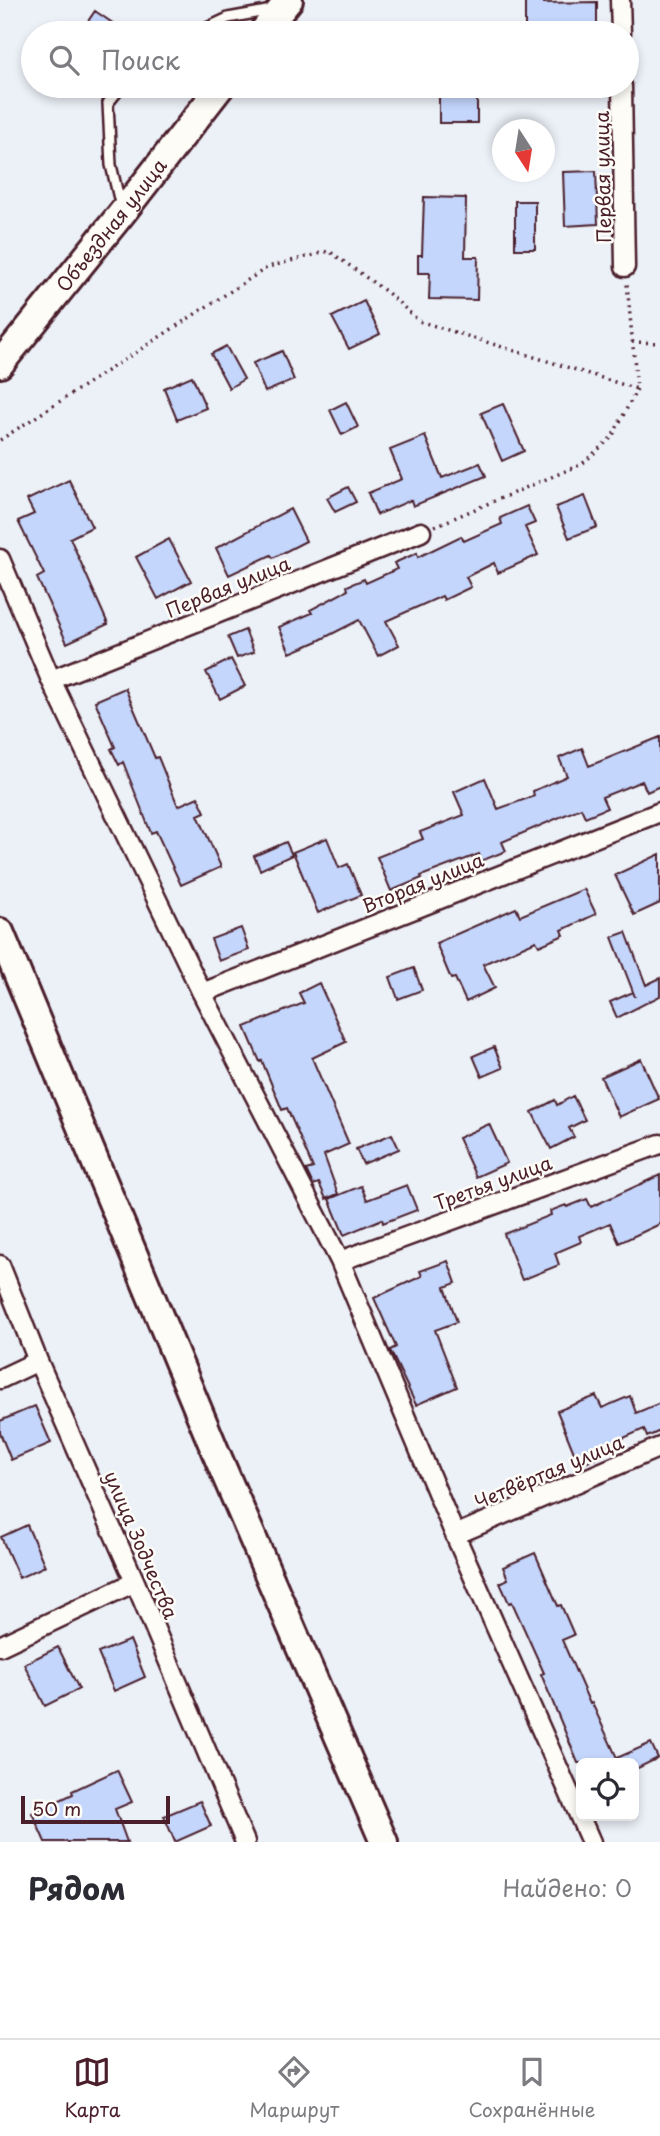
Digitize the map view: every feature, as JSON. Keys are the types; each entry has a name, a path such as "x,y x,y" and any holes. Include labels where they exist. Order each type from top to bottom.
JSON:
{"main road":[{"path":"272,21 285,4"},
{"name":"Объездная улица","path":"0,364 212,98"},
{"path":"0,932 216,1453 384,1842"}],"street":[{"path":"620,0 621,21"},
{"name":"Первая улица","path":"622,98 625,267"},
{"name":"Первая улица","path":"51,680 421,533"},
{"path":"2,569 51,680 202,993 340,1261 455,1535 591,1842"},
{"name":"Вторая улица","path":"202,993 660,812"},
{"name":"Третья улица","path":"340,1261 660,1144"},
{"name":"улица Зодчества","path":"0,1265 38,1361 135,1581 244,1842"},
{"path":"0,1379 38,1361"},
{"name":"Четвёртая улица","path":"455,1535 660,1447"},
{"path":"0,1646 135,1581"}],"lane":[{"path":"221,21 285,4"},
{"path":"112,98 108,103 111,165 122,213"}],"path":[{"path":"0,440 268,267 329,251 388,293 419,321 637,389"},
{"path":"421,533 582,464 612,437 637,389 625,267"},
{"path":"632,342 660,343"}],"building":[{"path":"525,0 544,0 544,3 597,2 597,21 525,21"},
{"path":"95,11 110,21 88,21"},
{"path":"439,98 477,98 477,123 439,123"},
{"path":"596,171 598,224 565,226 563,172"},
{"path":"424,197 466,198 465,257 478,257 477,300 429,299 430,273 418,273 418,255 422,255"},
{"path":"515,201 535,201 535,249 515,249"},
{"path":"364,301 380,334 349,349 332,317"},
{"path":"226,346 244,379 229,388 211,354"},
{"path":"282,351 294,380 265,392 253,363"},
{"path":"192,376 206,408 177,420 164,388"},
{"path":"346,402 358,427 342,435 330,410"},
{"path":"503,404 524,451 502,461 481,413"},
{"path":"425,436 442,478 480,463 486,476 413,506 411,500 377,515 368,493 402,479 390,450"},
{"path":"69,480 92,527 70,538 108,624 67,643 37,578 44,574 18,521 34,514 27,500"},
{"path":"348,487 356,502 335,512 327,498"},
{"path":"585,496 597,527 569,538 556,507"},
{"path":"527,506 535,523 525,527 538,555 498,573 494,563 466,577 471,587 444,600 442,596 386,621 399,645 378,656 359,620 290,653 279,627 312,613 310,610 348,590 347,586 364,579 366,583 397,569 394,563 417,553 418,557 461,536 464,541 502,524 500,518"},
{"path":"290,509 306,541 273,558 271,555 229,575 216,548"},
{"path":"169,539 191,581 158,599 136,557"},
{"path":"245,630 254,652 237,658 228,637"},
{"path":"231,659 245,686 220,699 206,672"},
{"path":"125,688 178,806 198,797 205,812 198,815 221,867 181,885 156,831 151,833 123,762 119,765 111,749 115,747 95,701"},
{"path":"660,737 660,786 647,792 642,781 602,797 607,808 585,817 581,808 502,842 506,851 481,861 479,854 421,876 422,878 391,891 377,857 423,839 420,832 464,815 454,792 485,778 498,809 534,796 533,791 567,776 559,758 582,748 589,766"},
{"path":"327,838 339,868 348,864 361,895 318,913 293,852"},
{"path":"286,842 292,855 260,870 254,856"},
{"path":"660,854 660,903 634,915 615,875"},
{"path":"584,889 596,914 562,930 564,935 539,946 536,941 483,964 495,988 466,1002 455,978 451,979 436,943 516,908 520,916"},
{"path":"241,928 249,950 219,961 211,939"},
{"path":"626,932 646,985 660,978 660,996 617,1018 610,1002 633,992 635,997 612,937"},
{"path":"414,968 422,990 398,999 390,977"},
{"path":"319,983 346,1042 312,1058 349,1144 324,1155 338,1194 326,1199 319,1183 313,1185 306,1170 313,1168 287,1108 282,1110 245,1027 304,1003 299,993"},
{"path":"494,1047 503,1068 482,1077 473,1056"},
{"path":"641,1059 659,1099 619,1117 601,1077"},
{"path":"573,1096 585,1120 569,1128 574,1137 551,1149 532,1112 555,1100 557,1105"},
{"path":"489,1124 507,1163 476,1177 458,1138"},
{"path":"392,1134 399,1149 363,1164 356,1149"},
{"path":"660,1175 660,1224 619,1243 610,1223 579,1236 581,1242 555,1253 559,1265 522,1280 504,1234 551,1215 550,1211 566,1205 567,1207 587,1199 591,1207"},
{"path":"407,1185 417,1210 383,1223 382,1219 344,1235 329,1199 361,1186 367,1200"},
{"path":"448,1261 456,1283 445,1287 457,1322 435,1330 457,1387 416,1405 390,1350 396,1347 374,1298 422,1276 420,1271"},
{"path":"596,1396 602,1408 630,1396 636,1413 660,1403 660,1431 647,1437 644,1429 596,1450 599,1457 579,1465 557,1411"},
{"path":"35,1406 51,1443 11,1460 0,1433 0,1421"},
{"path":"27,1525 45,1566 19,1578 1,1537"},
{"path":"535,1553 574,1635 562,1640 617,1758 576,1758 541,1674 544,1673 512,1602 509,1603 500,1583 508,1579 503,1567"},
{"path":"130,1640 145,1677 114,1691 98,1653"},
{"path":"58,1647 79,1689 45,1706 24,1664"},
{"path":"651,1743 658,1758 639,1768 639,1758 617,1758"},
{"path":"117,1770 132,1802 115,1809 127,1842 45,1842 32,1813"},
{"path":"200,1801 211,1826 175,1842 164,1816"}]}
